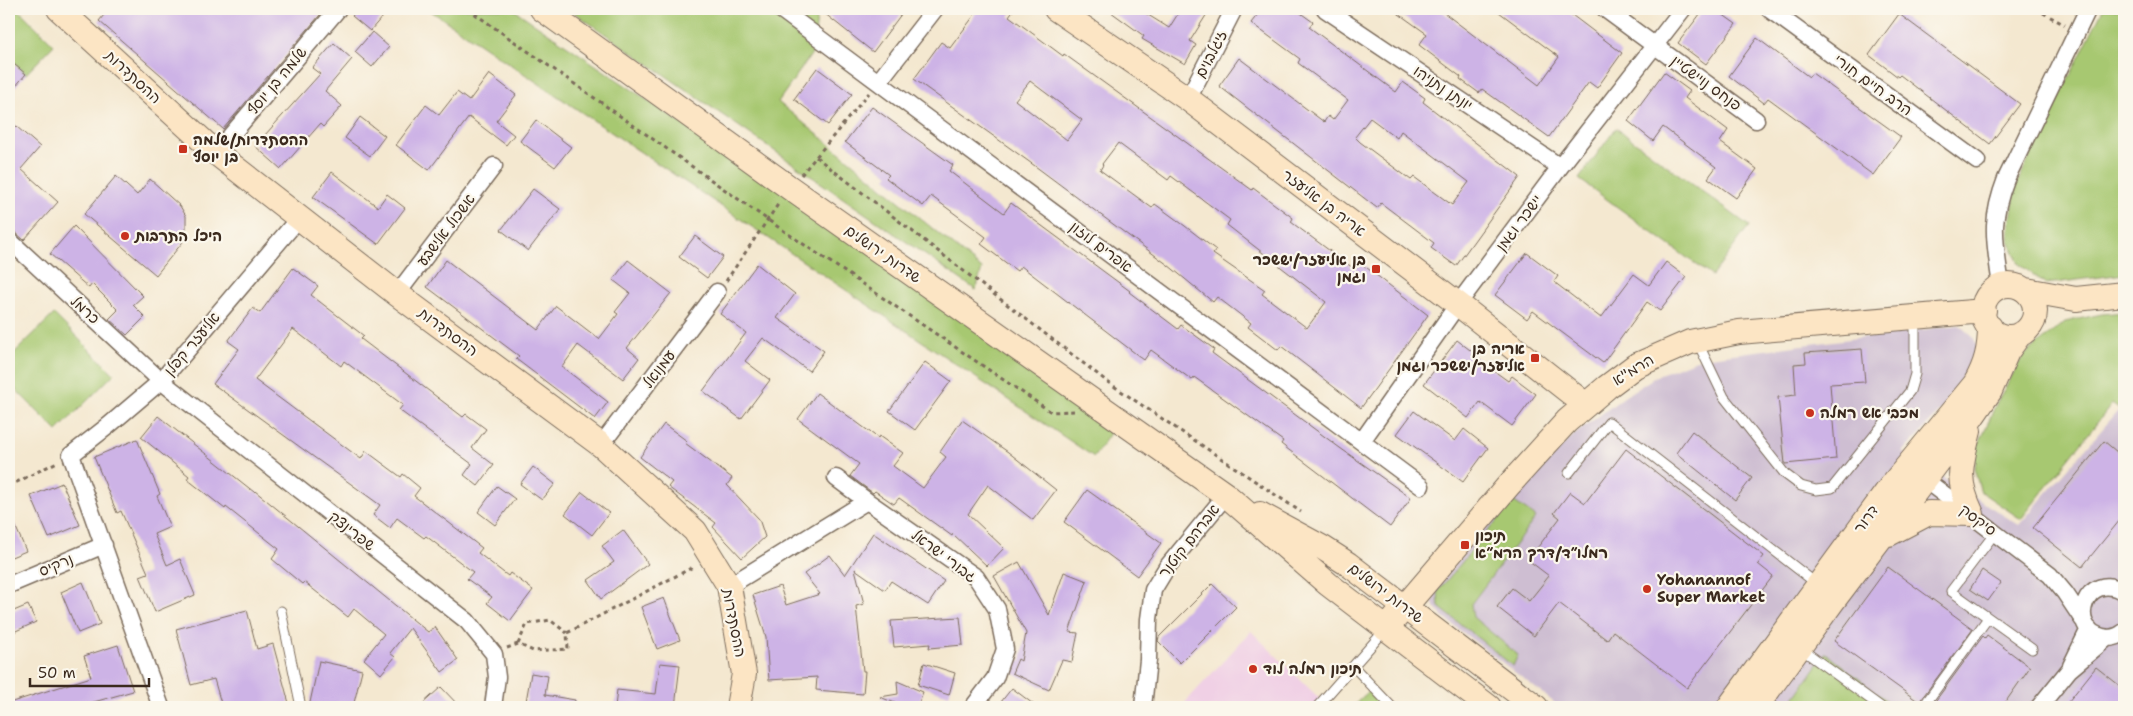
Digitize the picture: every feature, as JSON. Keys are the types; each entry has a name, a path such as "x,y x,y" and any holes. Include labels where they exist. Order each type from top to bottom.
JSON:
{"street":[{"name":"ההסתדרות","path":"59,9 216,153 397,294 601,445 695,531 728,586 744,674 738,707"},
{"name":"שלמה בן יוסף","path":"216,153 338,9"},
{"name":"שדרות ירושלים","path":"542,9 790,188 1226,496 1328,584 1489,707"},
{"name":"אפרים לוזון","path":"780,9 1421,486"},
{"path":"879,81 935,9"},
{"name":"אריה בן אליעזר","path":"1056,9 1188,99 1458,304 1586,405"},
{"name":"זיגלבוים","path":"1188,99 1234,9"},
{"name":"יונתן נתניהו","path":"1325,9 1560,168"},
{"name":"פנחס נויישטיין","path":"1605,9 1756,120"},
{"name":"יישכר וגמן","path":"1362,441 1458,304 1683,9"},
{"name":"הרב חיים חורי","path":"1769,9 1977,160"},
{"path":"2001,286 1994,238 1994,220 1998,198 2088,9"},
{"name":"אשכול אלישבע","path":"397,294 494,166"},
{"name":"אליעזר קפלן","path":"70,455 162,381 299,218"},
{"name":"כרמל","path":"9,240 162,381"},
{"path":"2076,299 2046,313 2024,332 2012,337 2004,336 1987,319 1987,299 1990,293 2001,286 2018,286 2026,290 2076,299 2124,294"},
{"path":"2024,332 2035,314 2035,305 2026,290"},
{"name":"עמנואל","path":"601,445 718,292"},
{"name":"הרמ\"א","path":"1386,629 1508,486 1567,421 1635,366 1664,352 1697,341 1739,332 1915,316 1987,319"},
{"name":"דרור","path":"1729,707 1906,466 1976,384 1985,366 1989,345 1987,319"},
{"name":"דרור","path":"1756,707 1972,417 1990,391 2006,352 2024,332"},
{"name":"שפרינצק","path":"162,381 467,621 494,654"},
{"path":"1879,541 1898,528 1929,513 1972,514 1964,498 1960,479 1961,461 1972,417"},
{"path":"70,455 161,707"},
{"name":"סיקסק","path":"1906,466 1972,514 2050,575 2066,593 2086,624"},
{"name":"גבורי ישראל","path":"836,478 976,577 997,609 1005,649 995,678 973,707"},
{"name":"שדרות ירושלים","path":"1226,496 1323,548 1536,707"},
{"name":"אברהם קוטנר","path":"1143,707 1148,660 1149,619 1153,590 1167,566 1226,496"},
{"path":"728,586 867,501"},
{"name":"נרקיס","path":"9,585 104,545"},
{"name":"סיקסק","path":"2050,575 2077,587 2099,588 2108,586 2124,592"},
{"path":"2069,670 2086,624 2084,604 2087,597 2099,588"},
{"path":"2086,624 2100,637 2117,638"},
{"path":"2039,707 2069,670 2117,638"},
{"path":"493,707 497,677 494,654"}],"lane":[{"path":"1697,341 1724,396 1785,474 1801,486 1816,490 1832,488 1910,391 1915,374 1915,316"},
{"path":"1569,473 1609,422 1819,585"},
{"path":"1996,533 1950,591 2032,649"},
{"path":"281,611 301,707"},
{"path":"1923,707 1988,618"},
{"path":"1317,707 1386,629"},
{"path":"1800,647 1881,707"},
{"path":"1353,666 1392,707"}],"path":[{"path":"468,9 768,220 1051,412 1103,409"},
{"path":"2036,9 2077,31"},
{"path":"816,157 1109,383 1304,514"},
{"path":"9,486 70,455"},
{"path":"568,633 711,558"},
{"path":"494,654 518,644 527,624 550,620 568,633"},
{"path":"518,644 533,651 568,649 568,633"}],"shaded area":[{"path":"1959,325 1973,337 1981,354 1971,377 1903,452 2019,525 2118,411 2124,417 2124,707 1560,707 1443,617 1433,604 1435,590 1491,519 1574,435 1624,397 1660,374 1702,358"},
{"name":"תיכון רמלה לוד","path":"1251,631 1328,707 1181,707"}],"green space":[{"path":"9,9 18,9 54,45 26,74 9,57"},
{"path":"428,9 513,9 1119,420 1094,457"},
{"path":"569,9 818,9 813,52 778,102 982,269 976,290"},
{"path":"2103,9 2124,9 2124,274 2046,284 2019,264 2008,238 2016,185"},
{"path":"1616,128 1749,226 1712,276 1579,179"},
{"path":"2124,312 2124,413 2112,404 2021,519 1981,492 1975,472 1976,450 1997,402 2023,356 2065,322 2102,314"},
{"path":"54,314 114,374 57,431 9,383 9,358"},
{"path":"1513,501 1536,517 1471,604 1473,617 1518,655 1513,666 1439,607 1438,591"},
{"path":"1826,653 1895,707 1788,707"},
{"path":"1369,691 1383,707 1352,707"}],"building":[{"path":"109,9 325,9 223,129 99,21"},
{"path":"359,9 389,9 370,31 352,16"},
{"path":"819,9 895,9 902,13 873,52"},
{"path":"979,9 1014,9 1009,16 1063,56 1064,54 1252,190 1253,188 1293,218 1291,222 1353,268 1358,261 1428,315 1361,408 1281,346 1278,350 1248,327 1251,323 1217,297 1213,302 1168,265 914,79 941,42 950,48","holes":["1030,81 1082,120 1067,140 1015,100","1118,143 1168,180 1171,176 1230,220 1227,225 1326,302 1307,328 1262,294 1265,290 1213,254 1216,250 1185,226 1155,204 1152,208 1100,170 1102,164"]},
{"path":"1107,9 1148,9 1145,13 1169,28 1181,9 1210,9 1190,41 1196,45 1185,64 1142,39 1144,36"},
{"path":"1262,9 1295,9 1313,22 1309,27 1396,92 1403,82 1425,98 1423,102 1520,177 1456,266 1431,248 1434,243 1381,203 1377,208 1219,86 1239,58 1324,122 1328,116 1333,120 1348,100 1298,63 1300,59 1251,23","holes":["1370,118 1397,138 1401,131 1469,182 1452,205 1414,177 1411,180 1355,137"]},
{"path":"1392,9 1439,9 1539,85 1559,57 1495,9 1564,9 1622,53 1597,88 1589,82 1549,137 1482,89 1479,93 1460,79 1461,77 1419,45 1427,34"},
{"path":"1704,9 1715,9 1736,24 1706,64 1678,43"},
{"path":"1899,14 2020,104 1990,144 1900,75 1898,77 1869,55"},
{"path":"372,32 389,47 372,67 355,52"},
{"path":"1757,38 1809,77 1812,73 1901,137 1873,175 1768,98 1764,103 1729,76"},
{"path":"334,43 352,59 325,91 342,106 323,127 320,124 281,169 255,146 320,74 312,68"},
{"path":"9,60 26,74 9,94"},
{"path":"817,68 852,94 828,125 794,99"},
{"path":"1664,72 1690,91 1685,98 1728,130 1720,142 1757,169 1736,198 1708,178 1716,167 1663,127 1653,141 1628,121"},
{"path":"489,74 516,95 496,121 514,135 506,145 469,117 429,170 396,145 426,105 439,115 457,92 469,101"},
{"path":"872,107 953,165 949,171 1004,213 1011,203 1178,329 1181,325 1214,349 1212,353 1411,498 1390,527 1281,444 1283,441 1194,377 1192,380 1151,350 1144,360 1021,266 1017,271 981,244 986,237 931,196 923,206 886,178 889,175 845,142"},
{"path":"360,117 385,136 370,156 345,138"},
{"path":"9,120 40,147 21,169 58,202 24,240 15,232 9,230"},
{"path":"536,120 571,147 555,167 520,141"},
{"path":"332,172 378,207 387,194 405,208 378,244 313,197"},
{"name":"היכל התרבות","path":"116,176 137,195 150,179 180,206 186,216 186,229 182,243 156,275 84,214"},
{"path":"533,189 560,209 528,251 501,230"},
{"path":"74,226 143,296 133,305 145,317 127,335 109,319 118,310 92,284 89,288 50,254"},
{"path":"695,236 723,257 707,278 679,257"},
{"path":"1527,253 1558,276 1554,282 1601,318 1634,274 1649,285 1666,262 1686,277 1660,311 1647,302 1603,363 1533,311 1527,319 1495,295"},
{"path":"446,260 538,330 556,306 599,339 618,314 615,312 630,293 613,280 628,260 671,293 627,348 639,358 623,379 578,345 562,367 608,402 595,419 516,359 519,356 427,287"},
{"path":"757,264 795,294 777,318 824,351 809,371 763,338 745,361 770,380 741,419 703,391 746,333 720,314"},
{"path":"293,268 318,286 311,295 364,336 361,339 463,417 466,414 486,429 472,448 494,465 478,486 464,475 472,464 399,410 403,405 344,361 341,366 293,329 255,380 361,459 366,451 401,477 403,474 420,488 414,496 482,548 478,553 508,576 510,573 533,590 510,621 487,603 492,597 467,579 473,572 426,536 424,538 397,518 390,528 373,515 380,505 213,384 239,349 228,341 253,308 260,313"},
{"path":"1457,340 1474,353 1472,355 1508,381 1512,376 1536,394 1512,426 1480,402 1468,418 1424,384"},
{"path":"1862,349 1865,382 1830,384 1836,459 1785,464 1778,397 1796,395 1794,364 1806,363 1805,353"},
{"path":"925,362 951,381 915,430 889,411"},
{"path":"817,393 878,438 879,436 903,453 893,466 923,488 946,457 940,452 962,420 1008,452 1056,490 1033,520 988,485 968,514 1004,548 987,566 953,534 952,536 899,498 894,504 875,491 873,493 850,476 859,464 798,419"},
{"path":"1414,411 1455,441 1464,429 1488,448 1463,482 1397,434"},
{"path":"158,416 255,491 428,632 435,627 458,660 442,672 410,628 390,653 395,657 381,674 364,659 384,634 354,609 348,617 304,582 302,584 272,559 279,549 187,479 189,476 141,437"},
{"path":"664,424 687,441 685,443 732,478 727,485 759,519 765,537 742,558 713,527 716,523 668,487 672,482 640,457"},
{"path":"1692,431 1752,478 1735,500 1676,453"},
{"path":"137,439 160,494 157,496 170,527 154,534 167,565 180,559 195,595 155,612 140,576 148,573 121,511 117,513 94,457"},
{"path":"2104,441 2124,458 2124,515 2082,567 2033,528"},
{"path":"1626,449 1764,556 1758,564 1773,576 1687,688 1613,631 1607,640 1559,603 1534,636 1497,607 1512,588 1529,601 1549,576 1528,560 1560,518 1554,513 1570,492 1585,503"},
{"path":"533,467 555,484 542,500 520,484"},
{"path":"62,483 80,525 49,538 31,496"},
{"path":"497,486 515,499 495,525 478,512"},
{"path":"1087,490 1161,543 1137,576 1064,522"},
{"path":"582,492 609,513 592,535 565,514"},
{"path":"9,511 26,551 9,558"},
{"path":"623,530 648,564 601,599 588,580 614,562 602,546"},
{"path":"873,533 944,581 928,605 891,581 885,590 855,569 864,604 856,606 863,671 865,671 863,694 816,690 817,677 769,680 766,637 753,595 780,586 786,605 820,594 804,574 830,555 845,575"},
{"path":"1019,562 1049,615 1064,572 1087,581 1069,632 1078,633 1072,662 1062,660 1049,690 1012,673 1018,659 1021,661 1026,633 994,576"},
{"path":"1888,567 1973,629 1919,702 1834,641"},
{"path":"1982,570 2001,583 1988,601 1970,589"},
{"path":"83,582 100,624 78,633 61,592"},
{"path":"1212,584 1236,607 1180,663 1158,641 1159,637"},
{"path":"664,598 680,640 657,649 641,607"},
{"path":"28,605 36,622 9,634 9,613"},
{"path":"247,610 257,649 273,644 290,707 222,707 214,679 191,685 176,629"},
{"path":"960,617 963,645 929,648 930,644 894,647 891,621"},
{"path":"1987,635 2030,667 2002,707 1931,707 1983,636 1985,638"},
{"path":"118,645 133,691 76,707 9,707 9,703 91,677 84,656"},
{"path":"319,661 362,670 353,707 309,707"},
{"path":"660,663 680,665 675,707 615,707 617,690 656,694"},
{"path":"924,663 955,673 949,695 918,685"},
{"path":"2096,667 2124,689 2124,707 2064,707"},
{"path":"531,673 548,676 545,695 575,700 574,707 525,707"},
{"path":"897,681 923,692 917,707 905,707 880,697 898,694"},
{"path":"441,687 460,707 419,707"},
{"path":"1012,688 1037,707 997,707"}],"place":[{"name":"ההסתדרות/שלמה בן יוסף","path":"183,149"},
{"name":"היכל התרבות","path":"125,236"},
{"name":"בן אליעזר/יששכר וגמן","path":"1376,269"},
{"name":"אריה בן אליעזר/יששכר וגמן","path":"1535,358"},
{"name":"מכבי אש רמלה","path":"1810,413"},
{"name":"תיכון רמלו״ד/דרך הרמ״א","path":"1465,545"},
{"name":"Yohanannof Super Market","path":"1647,589"},
{"name":"תיכון רמלה לוד","path":"1253,669"}]}
